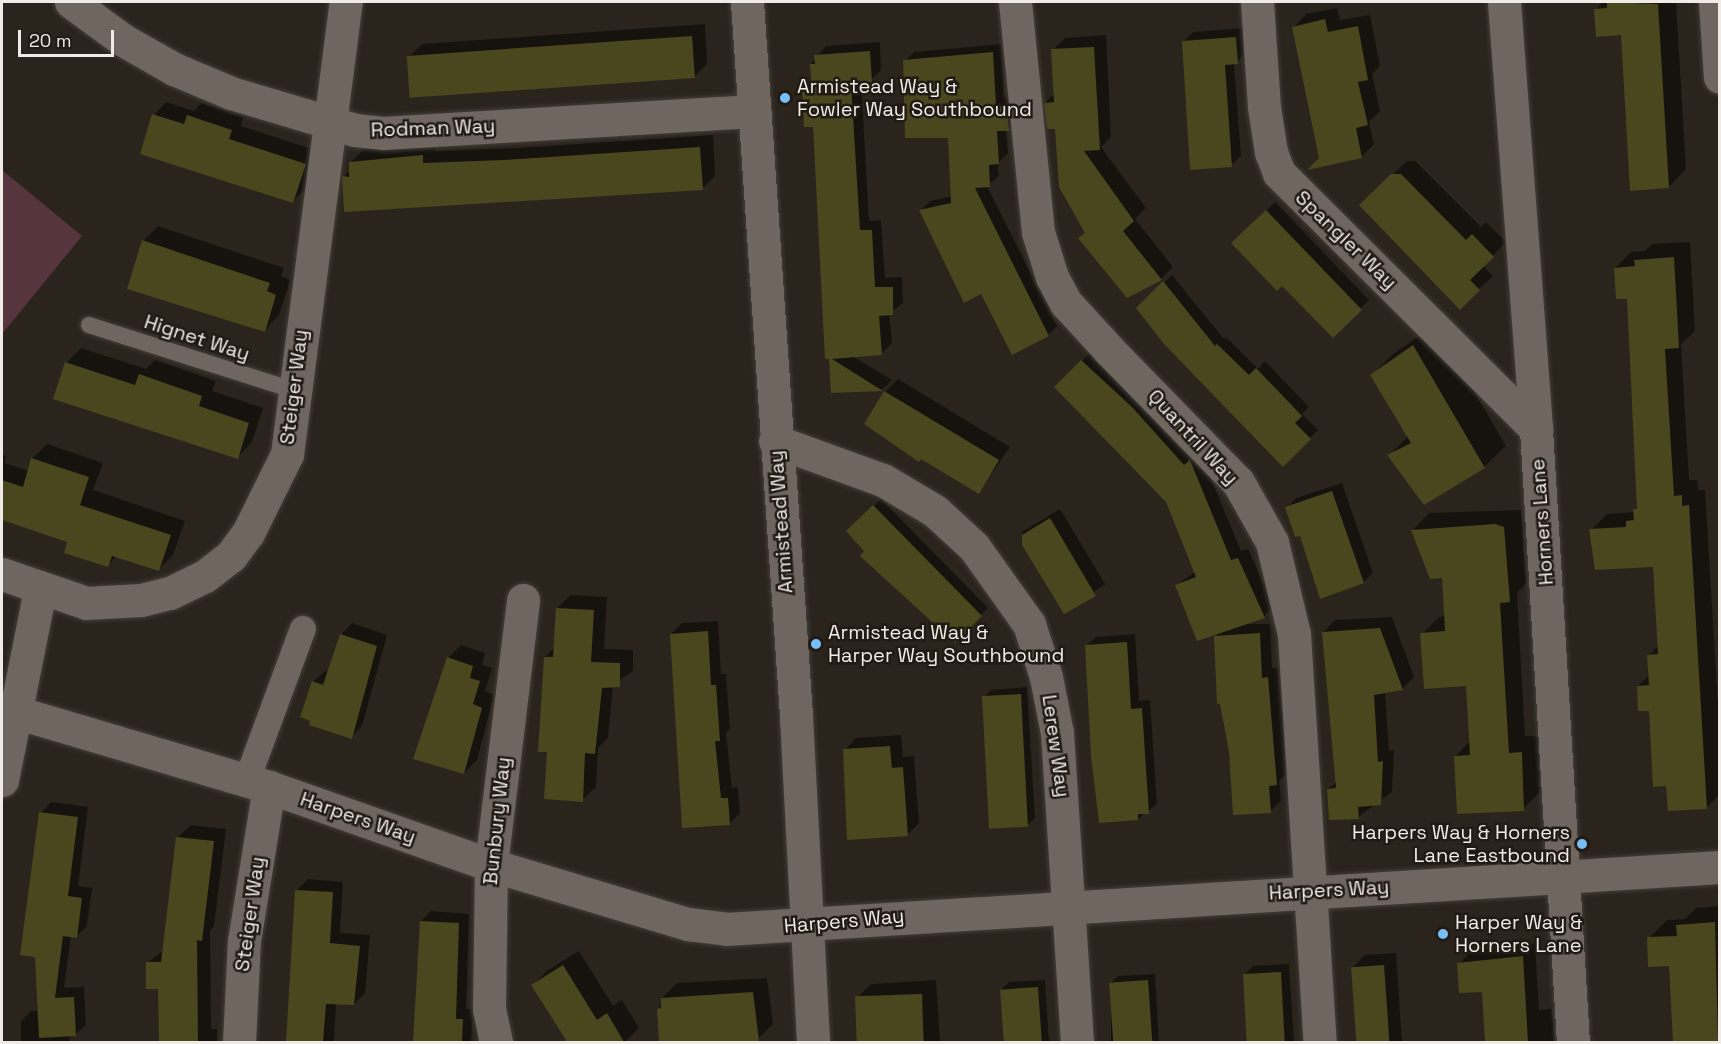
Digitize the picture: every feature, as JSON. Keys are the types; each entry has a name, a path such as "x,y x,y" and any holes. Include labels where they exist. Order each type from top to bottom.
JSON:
{"street":[{"name":"Rodman Way","path":"71,2 123,40 174,69 231,93 328,122 383,133 754,111"},
{"name":"Steiger Way","path":"2,574 86,603 141,600 170,593 205,576 222,563 248,533 287,454 293,390 346,2"},
{"name":"Armistead Way","path":"747,2 809,923 813,1042"},
{"name":"Quantril Way","path":"1015,2 1037,220 1043,256 1052,277 1066,303 1238,482 1272,542 1294,634 1320,1042"},
{"name":"Spangler Way","path":"1257,2 1264,107 1271,152 1279,173 1536,429"},
{"name":"Horners Lane","path":"1504,2 1536,429 1565,876 1573,1042"},
{"path":"1715,2 1719,77"},
{"name":"Lerew Way","path":"776,441 883,480 935,511 974,548 1029,624 1046,678 1057,733 1077,1042"},
{"path":"2,780 10,710 40,589"},
{"name":"Bunbury Way","path":"496,1042 489,1010 491,865 522,600"},
{"name":"Steiger Way","path":"239,1042 244,941 258,784 303,629"},
{"name":"Harpers Way","path":"10,710 258,784 491,865 688,924 756,929 1069,904 1719,867"}],"lane":[{"name":"Hignet Way","path":"89,325 293,390"}],"shaded area":[{"path":"2,170 82,236 2,334"}],"building":[{"path":"1607,2 1658,4 1669,188 1630,191 1621,35 1596,37 1594,9 1607,8"},
{"path":"1325,19 1328,32 1358,26 1368,80 1358,82 1368,125 1356,128 1362,158 1307,170 1319,158 1292,27"},
{"path":"692,36 695,78 410,98 407,56"},
{"path":"1236,37 1238,64 1225,65 1232,167 1190,170 1182,41"},
{"path":"1094,47 1100,150 1084,151 1134,221 1123,231 1162,280 1127,298 1078,238 1085,233 1059,187 1055,129 1047,129 1044,103 1054,102 1051,49"},
{"path":"870,51 872,82 851,83 860,230 872,230 875,287 893,287 893,315 879,316 882,355 832,359 883,391 831,393 829,359 825,359 813,127 804,127 802,91 812,90 810,64 815,64 814,55"},
{"path":"993,52 996,106 1007,106 1009,131 997,131 999,164 989,165 990,187 975,188 1049,336 1012,355 981,294 964,303 919,210 951,203 948,138 905,138 903,60"},
{"path":"152,114 184,124 187,115 232,130 229,139 306,164 293,203 140,154"},
{"path":"700,147 703,190 344,212 342,176 349,177 349,162 423,155 423,163 504,160"},
{"path":"1391,174 1401,174 1466,240 1472,234 1494,257 1470,280 1480,290 1460,310 1359,205"},
{"path":"1266,210 1362,310 1333,338 1282,286 1277,291 1231,243"},
{"path":"142,240 270,283 267,291 276,295 265,332 127,289"},
{"path":"1674,257 1679,348 1665,349 1674,496 1682,495 1682,506 1689,505 1707,809 1668,811 1666,786 1653,787 1649,711 1638,711 1637,686 1649,685 1647,655 1658,654 1653,567 1595,570 1589,529 1626,527 1626,521 1634,520 1633,509 1637,509 1627,299 1616,299 1614,268 1635,266 1634,260"},
{"path":"1163,281 1215,346 1217,344 1249,375 1256,368 1302,416 1295,423 1311,439 1283,467 1164,344 1136,308"},
{"path":"1413,345 1485,468 1424,505 1387,455 1411,443 1370,375"},
{"path":"1081,360 1132,407 1184,465 1190,460 1231,560 1238,558 1265,618 1197,641 1175,585 1196,577 1166,502 1054,387"},
{"path":"65,362 135,385 139,374 202,396 199,406 249,423 238,459 53,399"},
{"path":"884,391 999,460 979,494 921,459 919,462 864,424"},
{"path":"31,458 89,477 80,505 171,535 159,571 112,556 108,567 64,553 67,542 2,520 2,480 23,487"},
{"path":"1332,491 1364,583 1320,599 1300,536 1295,537 1285,507"},
{"path":"873,505 982,616 955,643 860,556 864,551 846,531"},
{"path":"1050,518 1096,596 1064,614 1022,545 1022,535"},
{"path":"1495,524 1504,527 1510,602 1500,603 1509,753 1522,752 1524,811 1457,814 1454,756 1470,755 1466,686 1424,689 1420,633 1445,631 1442,578 1430,579 1411,530"},
{"path":"556,608 594,610 591,662 620,663 620,687 602,688 595,754 585,753 583,802 544,799 547,752 538,752 544,657 553,657"},
{"path":"1380,628 1403,690 1374,695 1378,762 1383,761 1381,805 1358,807 1359,819 1329,820 1327,789 1336,788 1322,632"},
{"path":"708,631 711,685 716,685 720,741 715,741 721,798 728,798 730,825 682,828 670,634"},
{"path":"1260,633 1262,678 1268,677 1277,785 1269,786 1271,813 1233,815 1229,752 1220,704 1217,704 1214,636"},
{"path":"340,634 377,646 352,739 309,725 310,721 300,717 312,681 323,685"},
{"path":"1127,642 1131,709 1142,708 1149,814 1138,814 1138,820 1099,823 1091,756 1085,645"},
{"path":"447,657 473,666 470,678 480,681 473,704 482,708 464,774 413,759"},
{"path":"1021,694 1028,827 989,829 982,696"},
{"path":"890,746 892,768 903,767 908,836 847,840 843,749"},
{"path":"39,812 78,817 68,896 82,898 77,938 63,936 55,998 74,997 76,1036 39,1038 35,957 20,955"},
{"path":"176,837 214,841 202,941 197,940 198,1042 159,1042 158,989 146,989 146,962 161,962"},
{"path":"295,890 333,892 330,943 360,946 354,1005 326,1004 323,1042 286,1042"},
{"path":"420,921 459,923 456,1019 463,1019 462,1042 413,1042"},
{"path":"1715,922 1718,1042 1673,1042 1669,966 1648,967 1647,937 1677,936 1676,925"},
{"path":"1523,956 1528,1042 1485,1042 1482,992 1459,993 1457,963"},
{"path":"563,965 597,1020 607,1013 624,1042 563,1042 566,1040 531,985"},
{"path":"1384,965 1389,1042 1356,1042 1351,967"},
{"path":"1281,972 1285,1042 1247,1042 1243,974"},
{"path":"1148,980 1152,1042 1113,1042 1109,983"},
{"path":"1038,987 1042,1042 1004,1042 1000,990"},
{"path":"753,992 759,1041 659,1042 657,1009 661,1008 661,998"},
{"path":"922,994 924,1042 857,1042 855,996"}],"place":[{"name":"Armistead Way & Fowler Way Southbound","path":"785,98"},
{"name":"Armistead Way & Harper Way Southbound","path":"816,644"},
{"name":"Harpers Way & Horners Lane Eastbound","path":"1582,844"},
{"name":"Harper Way & Horners Lane","path":"1443,934"}]}
